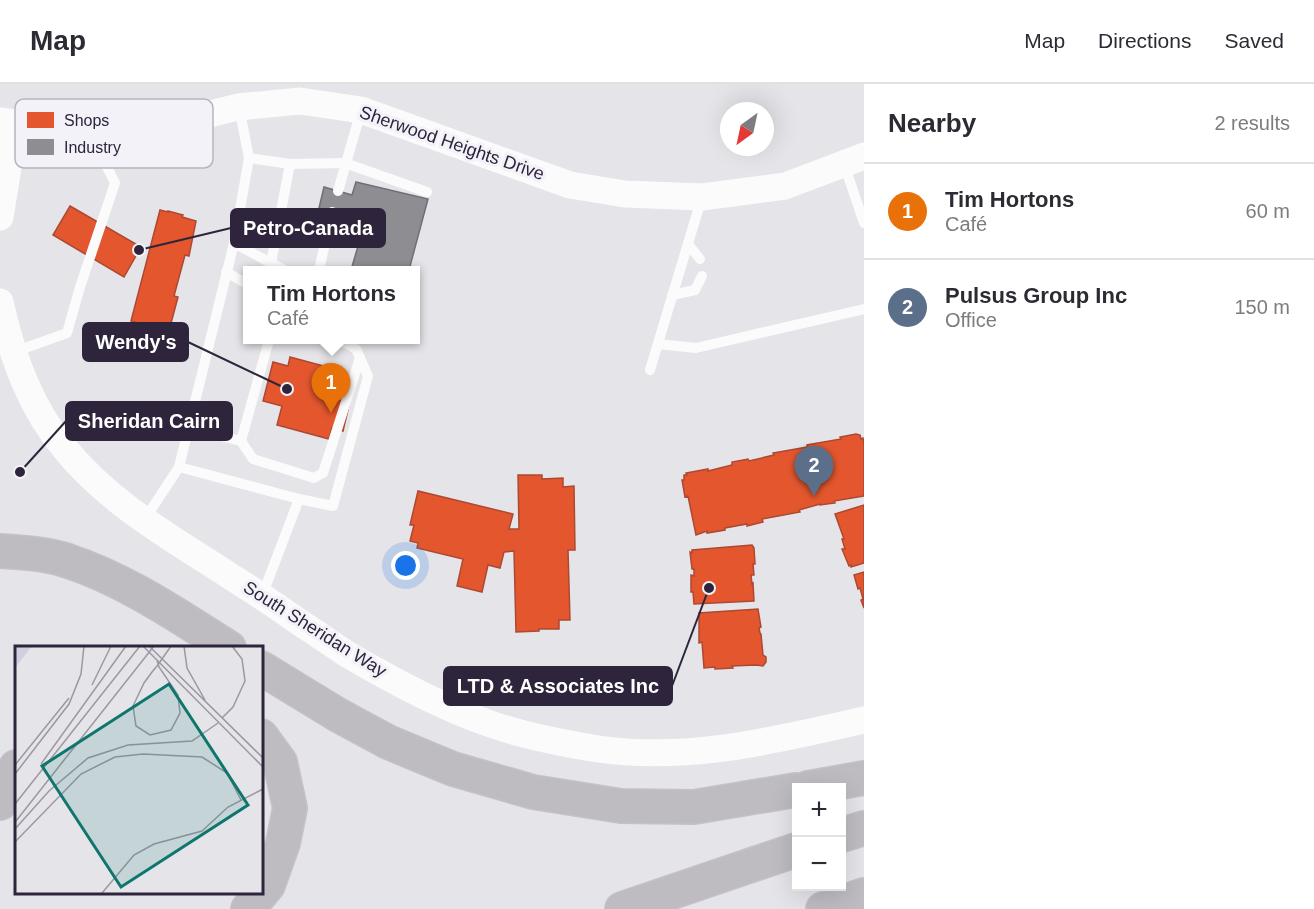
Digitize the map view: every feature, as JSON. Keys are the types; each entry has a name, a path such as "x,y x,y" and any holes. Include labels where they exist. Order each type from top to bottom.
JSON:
{"highway":[{"path":"0,551 67,560 114,580 226,646"},
{"path":"262,669 338,716 388,742 453,769 534,792 621,806 694,807 792,791"},
{"path":"262,737 280,762 290,808 283,843 268,885 262,892"},
{"path":"0,803 15,769"},
{"path":"836,783 864,778"},
{"path":"846,834 864,828"},
{"path":"622,909 792,851"},
{"path":"248,909 260,894"},
{"path":"823,909 864,895"}],"street":[{"name":"Sherwood Heights Drive","path":"213,113 238,107 300,101 361,110 570,184 625,195 702,196 784,186 854,160"},
{"path":"0,217 8,122"},
{"name":"South Sheridan Way","path":"0,302 23,381 34,403 57,439 95,481 144,521 346,653 413,690 486,722 549,740 600,749 653,753 702,751 774,740 864,720"}],"lane":[{"path":"144,521 179,466 234,243 249,158 238,107"},
{"path":"338,191 361,110"},
{"path":"249,158 290,164 345,163 427,192"},
{"path":"854,160 864,223"},
{"path":"271,263 290,164"},
{"path":"14,353 67,333 115,183 108,168"},
{"path":"650,370 702,196"},
{"path":"320,266 332,212"},
{"path":"234,243 277,266"},
{"path":"688,244 700,259"},
{"path":"226,272 243,282"},
{"path":"672,295 695,290 702,276"},
{"path":"658,344 696,348 864,309"},
{"path":"242,441 268,344"},
{"path":"179,466 333,506 368,376 356,349 348,344"},
{"path":"188,428 242,441 253,459 314,478 323,473 360,358"},
{"path":"262,596 299,499"}],"building: Shops":[{"path":"70,206 141,247 124,277 53,235"},
{"path":"160,210 183,215 182,217 196,221 189,256 185,255 174,296 178,297 170,327 159,324 158,328 131,321"},
{"path":"290,357 346,372 339,398 350,401 343,431 332,428 329,439 277,425 282,406 263,401 273,362 288,366"},
{"path":"860,435 861,439 863,438 864,444 864,496 820,504 799,510 800,512 762,519 763,522 747,526 747,524 707,533 707,531 696,535 688,496 685,497 682,480 684,480 684,475 687,475 686,473 708,469 708,471 732,465 732,462 748,459 749,461 774,455 773,453"},
{"path":"518,475 542,475 542,479 563,478 563,487 574,486 575,550 568,550 570,620 559,620 559,629 516,632 514,551 504,552 500,568 488,565 482,592 457,586 463,559 417,548 418,543 410,541 414,525 410,525 418,491 513,514 509,529 519,529"},
{"path":"864,505 864,563 851,567 842,549 845,549 842,539 844,539 835,514"},
{"path":"752,545 755,564 753,564 754,575 751,575 754,601 694,604 691,575 694,576 694,569 692,569 690,552"},
{"path":"864,572 864,608 860,588 858,589 854,575"},
{"path":"758,609 763,655 766,657 763,666 704,668 702,642 699,643 699,613"}],"building: Industry":[{"path":"356,182 428,199 410,266 352,266 361,236 340,230 344,216 319,208 324,187 352,195"}],"place":[{"name":"Petro-Canada","path":"139,250"},
{"name":"Wendy's","path":"287,389"},
{"name":"Tim Hortons","path":"331,413"},
{"name":"Sheridan Cairn","path":"20,472"},
{"name":"Pulsus Group Inc","path":"814,496"},
{"name":"LTD & Associates Inc","path":"709,588"}]}
